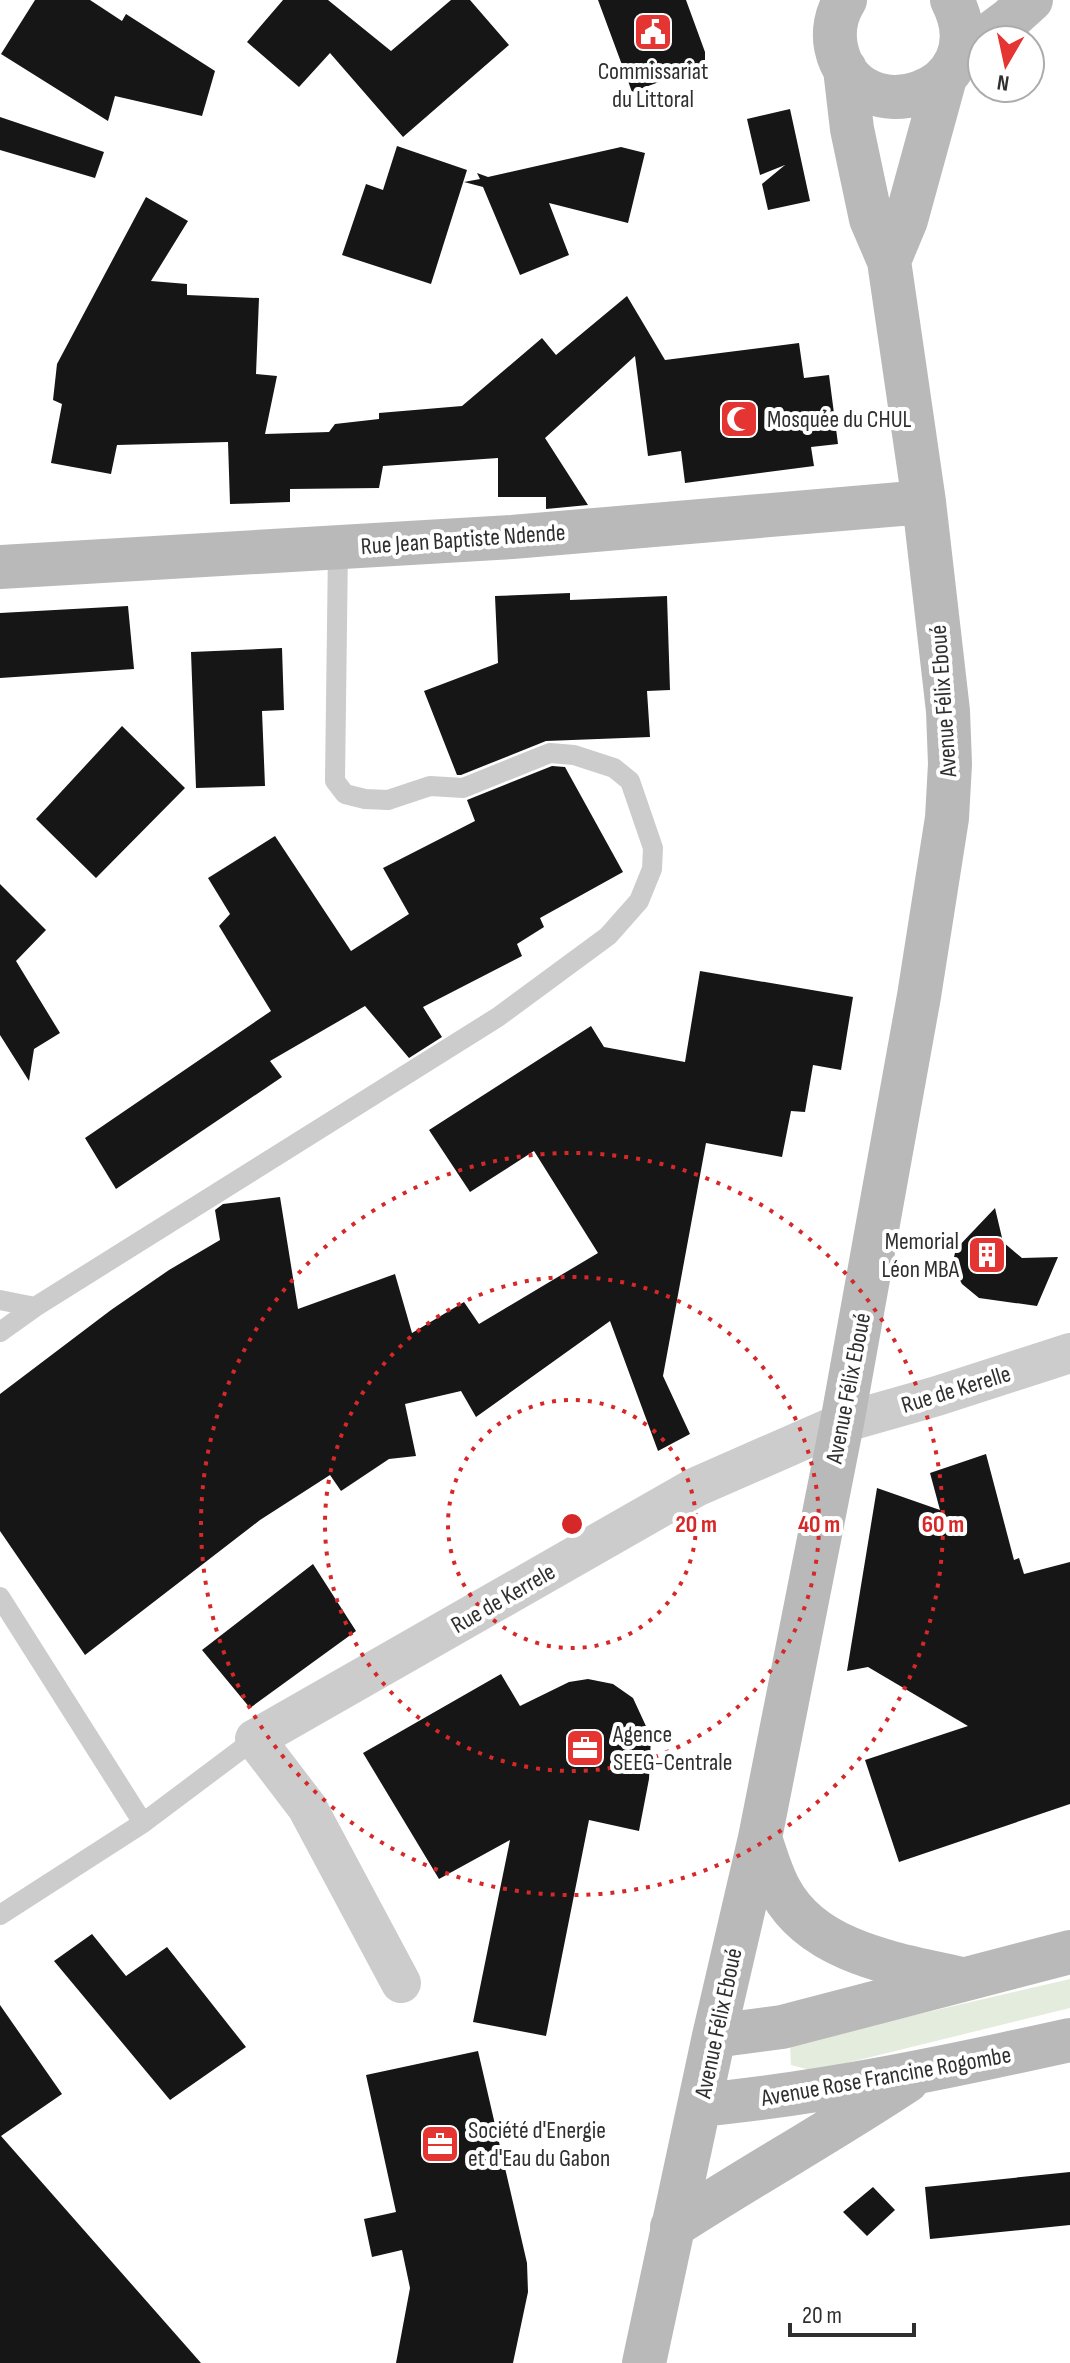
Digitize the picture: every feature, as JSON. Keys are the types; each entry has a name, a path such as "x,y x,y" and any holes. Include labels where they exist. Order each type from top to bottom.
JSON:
{"main road":[{"path":"815,0 840,56 858,83 874,93 893,98 912,97 930,90 966,55"},
{"path":"840,56 835,23 845,0"},
{"path":"952,0 960,16 966,51"},
{"path":"1004,24 1031,0"},
{"name":"Avenue Félix Eboué","path":"644,2363 760,1838 842,1423 916,1012 947,818 950,764 948,711 924,502 889,261 871,219 840,56"},
{"path":"889,261 966,57"},
{"name":"Rue Jean Baptiste Ndende","path":"0,567 528,536 924,502"},
{"path":"760,1838 780,1891 805,1923 856,1952 963,1980"},
{"path":"714,2036 782,2027 1070,1952"},
{"name":"Avenue Rose Francine Rogombe","path":"700,2105 755,2100 918,2074 1070,2040"},
{"path":"672,2227 844,2123 918,2074"}],"street":[{"name":"Rue de Kerelle","path":"842,1423 1070,1353"},
{"name":"Rue de Kerrele","path":"255,1739 696,1487 842,1423"},
{"path":"255,1739 307,1807 401,1983"}],"lane":[{"path":"0,1332 35,1307 498,1017 608,936 639,901 652,869 653,848 630,781 614,768 574,755 550,753 463,788 430,786 388,800 345,794 335,781 338,548"},
{"path":"0,1300 35,1307"},
{"path":"0,1597 143,1823"},
{"path":"0,1915 143,1823 255,1739"}],"green space":[{"path":"1070,1979 1070,2008 814,2071 791,2065 790,2044"}],"building":[{"path":"35,0 90,0 122,21 126,14 215,71 202,116 115,96 108,121 1,54"},
{"path":"283,0 328,0 391,51 451,0 470,0 509,45 403,137 330,53 299,87 247,42"},
{"name":"Commissariat du Littoral","path":"598,0 686,0 705,52 705,65 632,92"},
{"path":"790,109 810,201 768,210 762,184 785,165 760,175 747,119"},
{"path":"0,117 104,152 95,178 0,150"},
{"path":"397,146 467,170 431,284 342,255 366,184 383,190"},
{"path":"621,147 645,153 628,223 549,203 569,255 520,275 483,187 464,182 480,179 477,173 488,177"},
{"path":"146,197 188,221 151,281 187,284 187,295 259,298 256,374 277,376 265,434 329,432 335,424 379,419 379,413 462,406 542,338 556,355 627,296 665,360 799,343 804,378 829,375 838,444 811,447 814,466 685,483 681,451 648,456 635,356 545,438 588,505 546,509 546,497 498,497 498,458 383,466 379,488 290,489 290,502 230,504 228,442 117,445 111,474 51,463 62,404 53,400 57,364"},
{"path":"570,593 570,600 667,596 670,690 647,691 650,737 546,741 457,775 424,691 498,663 495,596"},
{"path":"128,606 134,669 0,678 0,613"},
{"path":"282,648 284,710 262,711 265,786 196,788 191,652"},
{"path":"122,726 185,788 96,878 36,819"},
{"path":"552,766 565,767 623,872 540,918 544,927 517,944 522,956 423,1007 442,1037 409,1058 365,1006 270,1061 282,1077 116,1189 85,1138 271,1011 219,926 230,914 208,878 275,836 351,951 409,914 383,868 475,821 467,800"},
{"path":"0,884 46,930 16,961 60,1033 34,1049 29,1081 0,1035"},
{"path":"700,971 853,997 841,1070 813,1065 805,1112 791,1111 782,1157 706,1143 663,1376 690,1434 658,1451 610,1321 476,1417 461,1391 405,1404 416,1456 389,1459 341,1491 330,1475 260,1520 85,1655 0,1531 0,1394 111,1310 220,1240 215,1210 223,1204 280,1197 298,1309 395,1274 412,1333 464,1302 479,1324 598,1253 534,1151 470,1192 429,1130 591,1026 604,1047 685,1062"},
{"name":"Memorial Léon MBA","path":"995,1208 1003,1242 1022,1258 1058,1257 1037,1306 979,1298 962,1284 952,1265 956,1249"},
{"path":"986,1454 1014,1560 1019,1558 1024,1574 1070,1562 1070,1804 899,1862 865,1760 968,1726 868,1667 847,1671 877,1488 940,1510 930,1473"},
{"path":"313,1564 356,1631 250,1708 202,1650"},
{"path":"501,1674 520,1706 569,1682 588,1679 613,1684 633,1698 651,1737 649,1779 639,1831 589,1820 546,2036 473,2022 510,1840 439,1879 363,1753"},
{"path":"92,1934 126,1976 167,1947 246,2047 170,2100 54,1961"},
{"path":"0,2005 62,2094 1,2136 201,2363 0,2363"},
{"name":"Société d'Energie et d'Eau du Gabon","path":"478,2051 527,2263 528,2292 513,2363 396,2363 410,2288 402,2250 372,2257 364,2219 396,2212 366,2075"},
{"path":"1070,2172 1070,2225 930,2239 925,2187"},
{"path":"873,2187 895,2210 867,2236 843,2212"}],"place":[{"name":"Commissariat du Littoral","path":"653,32"},
{"name":"Mosquée du CHUL","path":"739,419"},
{"name":"Memorial Léon MBA","path":"987,1255"},
{"name":"Agence SEEG-Centrale","path":"585,1748"},
{"name":"Société d'Energie et d'Eau du Gabon","path":"440,2144"}]}
